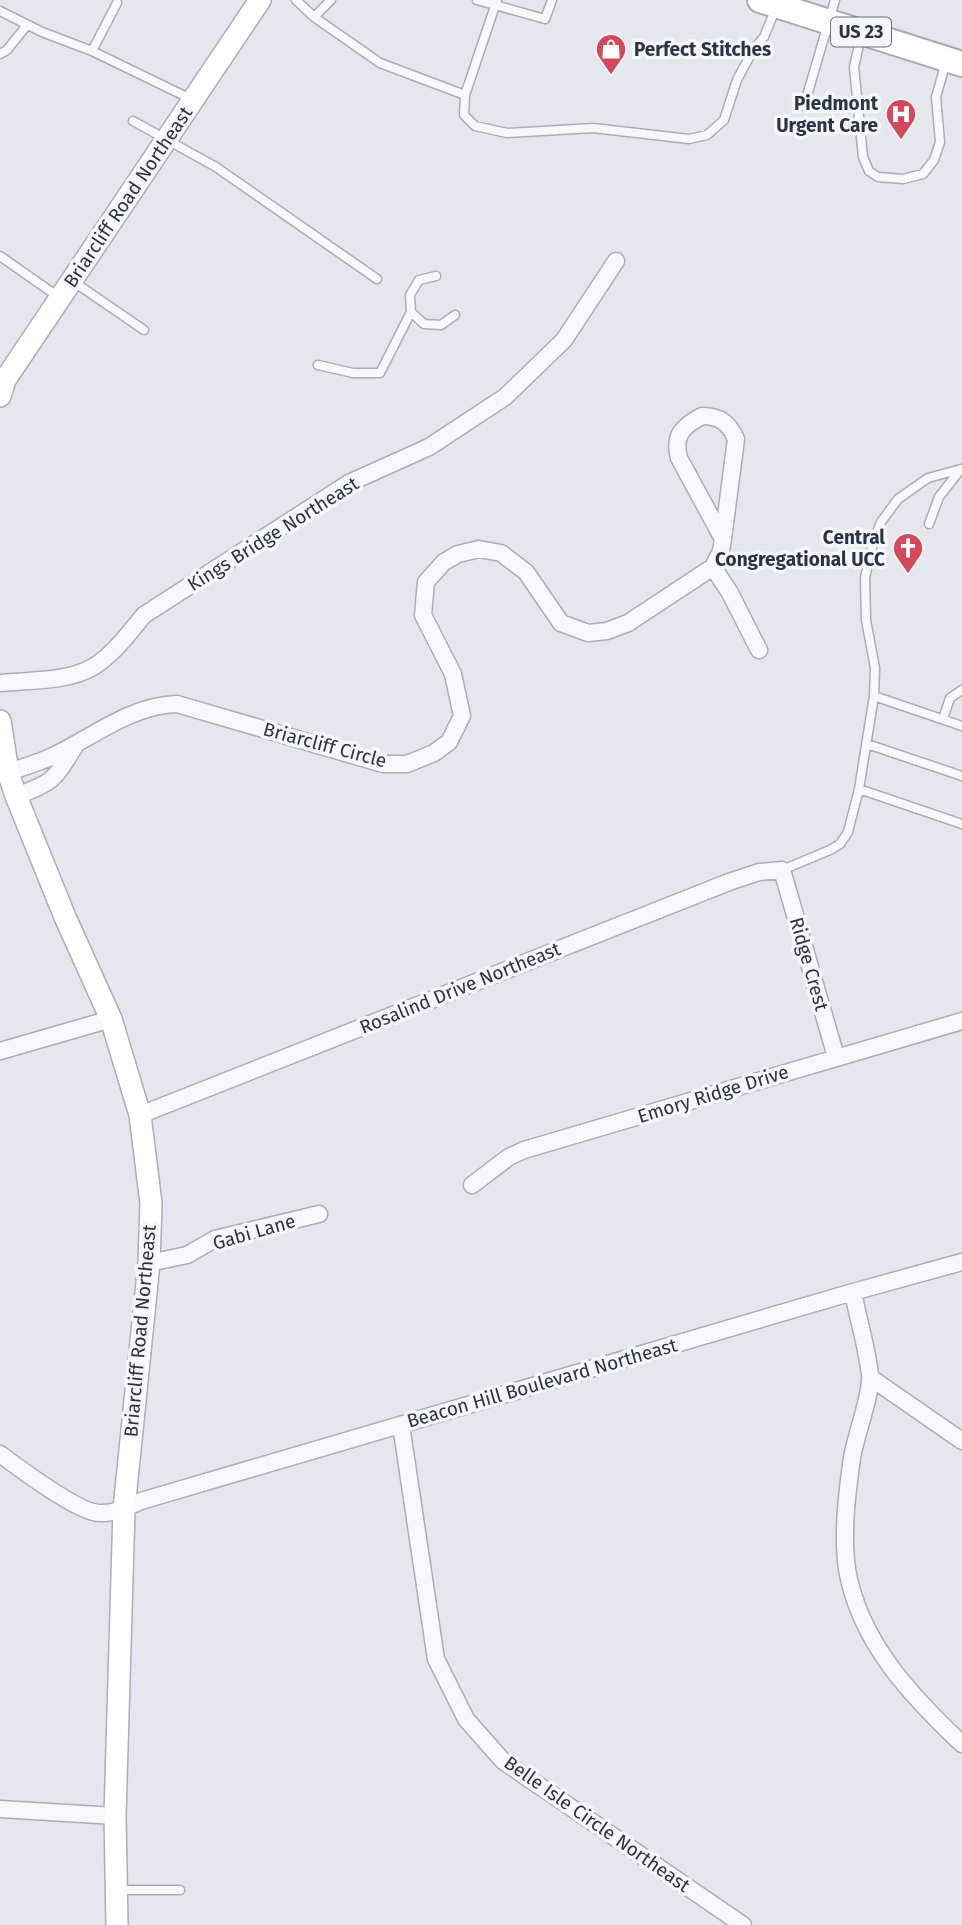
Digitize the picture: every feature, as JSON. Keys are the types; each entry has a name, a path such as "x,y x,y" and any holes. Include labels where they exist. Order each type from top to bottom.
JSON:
{"main road":[{"name":"Briarcliff Road Northeast","path":"0,396 4,374 66,290 260,0"},
{"name":"US 23","path":"768,3 831,11 861,32 954,61"},
{"name":"Briarcliff Road Northeast","path":"0,720 8,772 16,796 65,917 111,1018 140,1115 151,1203 149,1263 124,1509 115,1816 117,1925"}],"street":[{"name":"Kings Bridge Northeast","path":"0,683 69,676 93,667 122,642 144,615 349,483 429,447 505,397 564,340 616,261"},
{"path":"723,539 679,458 677,449 677,439 686,424 702,416 724,421 731,427 736,439 723,539 721,551 713,567 730,593 759,650"},
{"name":"Briarcliff Circle","path":"8,772 51,757 128,716 157,704 177,704 383,764 407,764 434,753 449,742 462,716 453,674 423,615 426,582 444,562 458,554 479,549 501,553 526,572 561,623 588,633 607,631 628,623 713,567"},
{"name":"Briarcliff Circle","path":"16,796 43,786 56,776 76,744"},
{"name":"Ridge Crest","path":"782,870 836,1057"},
{"name":"Rosalind Drive Northeast","path":"140,1115 729,882 760,872 782,870"},
{"path":"0,1051 111,1018"},
{"name":"Emory Ridge Drive","path":"472,1185 524,1150 962,1021"},
{"name":"Gabi Lane","path":"149,1263 187,1255 215,1239 319,1214"},
{"name":"Beacon Hill Boulevard Northeast","path":"0,1454 88,1511 111,1512 962,1262"},
{"path":"853,1292 871,1378 852,1456 846,1522 847,1569 860,1616 891,1667 921,1705 962,1744"},
{"path":"871,1378 962,1441"},
{"name":"Belle Isle Circle Northeast","path":"401,1425 436,1659 466,1719 503,1761 743,1925"},
{"path":"0,1809 115,1816"}],"lane":[{"path":"296,0 314,18 380,64 465,95"},
{"path":"314,18 331,0"},
{"path":"477,0 496,3 545,19 552,0"},
{"path":"92,51 117,3"},
{"path":"496,3 465,95 463,108 466,119 475,126 495,132 519,133 593,128 696,139 707,135 724,120 737,80 753,50 764,37 768,3"},
{"path":"0,11 27,26 92,51 193,100"},
{"path":"804,106 831,11"},
{"path":"0,54 7,50 27,26"},
{"path":"861,32 854,67 863,157 869,171 878,177 903,178 923,174 934,160 940,142 936,97 954,61"},
{"path":"133,121 216,167 377,279"},
{"path":"0,256 144,330"},
{"path":"318,365 353,373 380,373 411,312 410,295 419,280 436,276"},
{"path":"411,312 424,324 441,325 455,315"},
{"path":"929,524 939,497 961,469"},
{"path":"782,870 830,850 839,844 848,832 859,789 874,696 875,668 866,620 865,578 881,522 898,499 928,478 961,469"},
{"path":"943,719 950,698 962,690"},
{"path":"874,696 962,726"},
{"path":"867,744 962,776"},
{"path":"859,789 962,824"},
{"path":"115,1891 180,1890"}],"place":[{"name":"Perfect Stitches","path":"611,76"},
{"name":"Piedmont Urgent Care","path":"901,141"},
{"name":"Central Congregational UCC","path":"908,575"}]}
